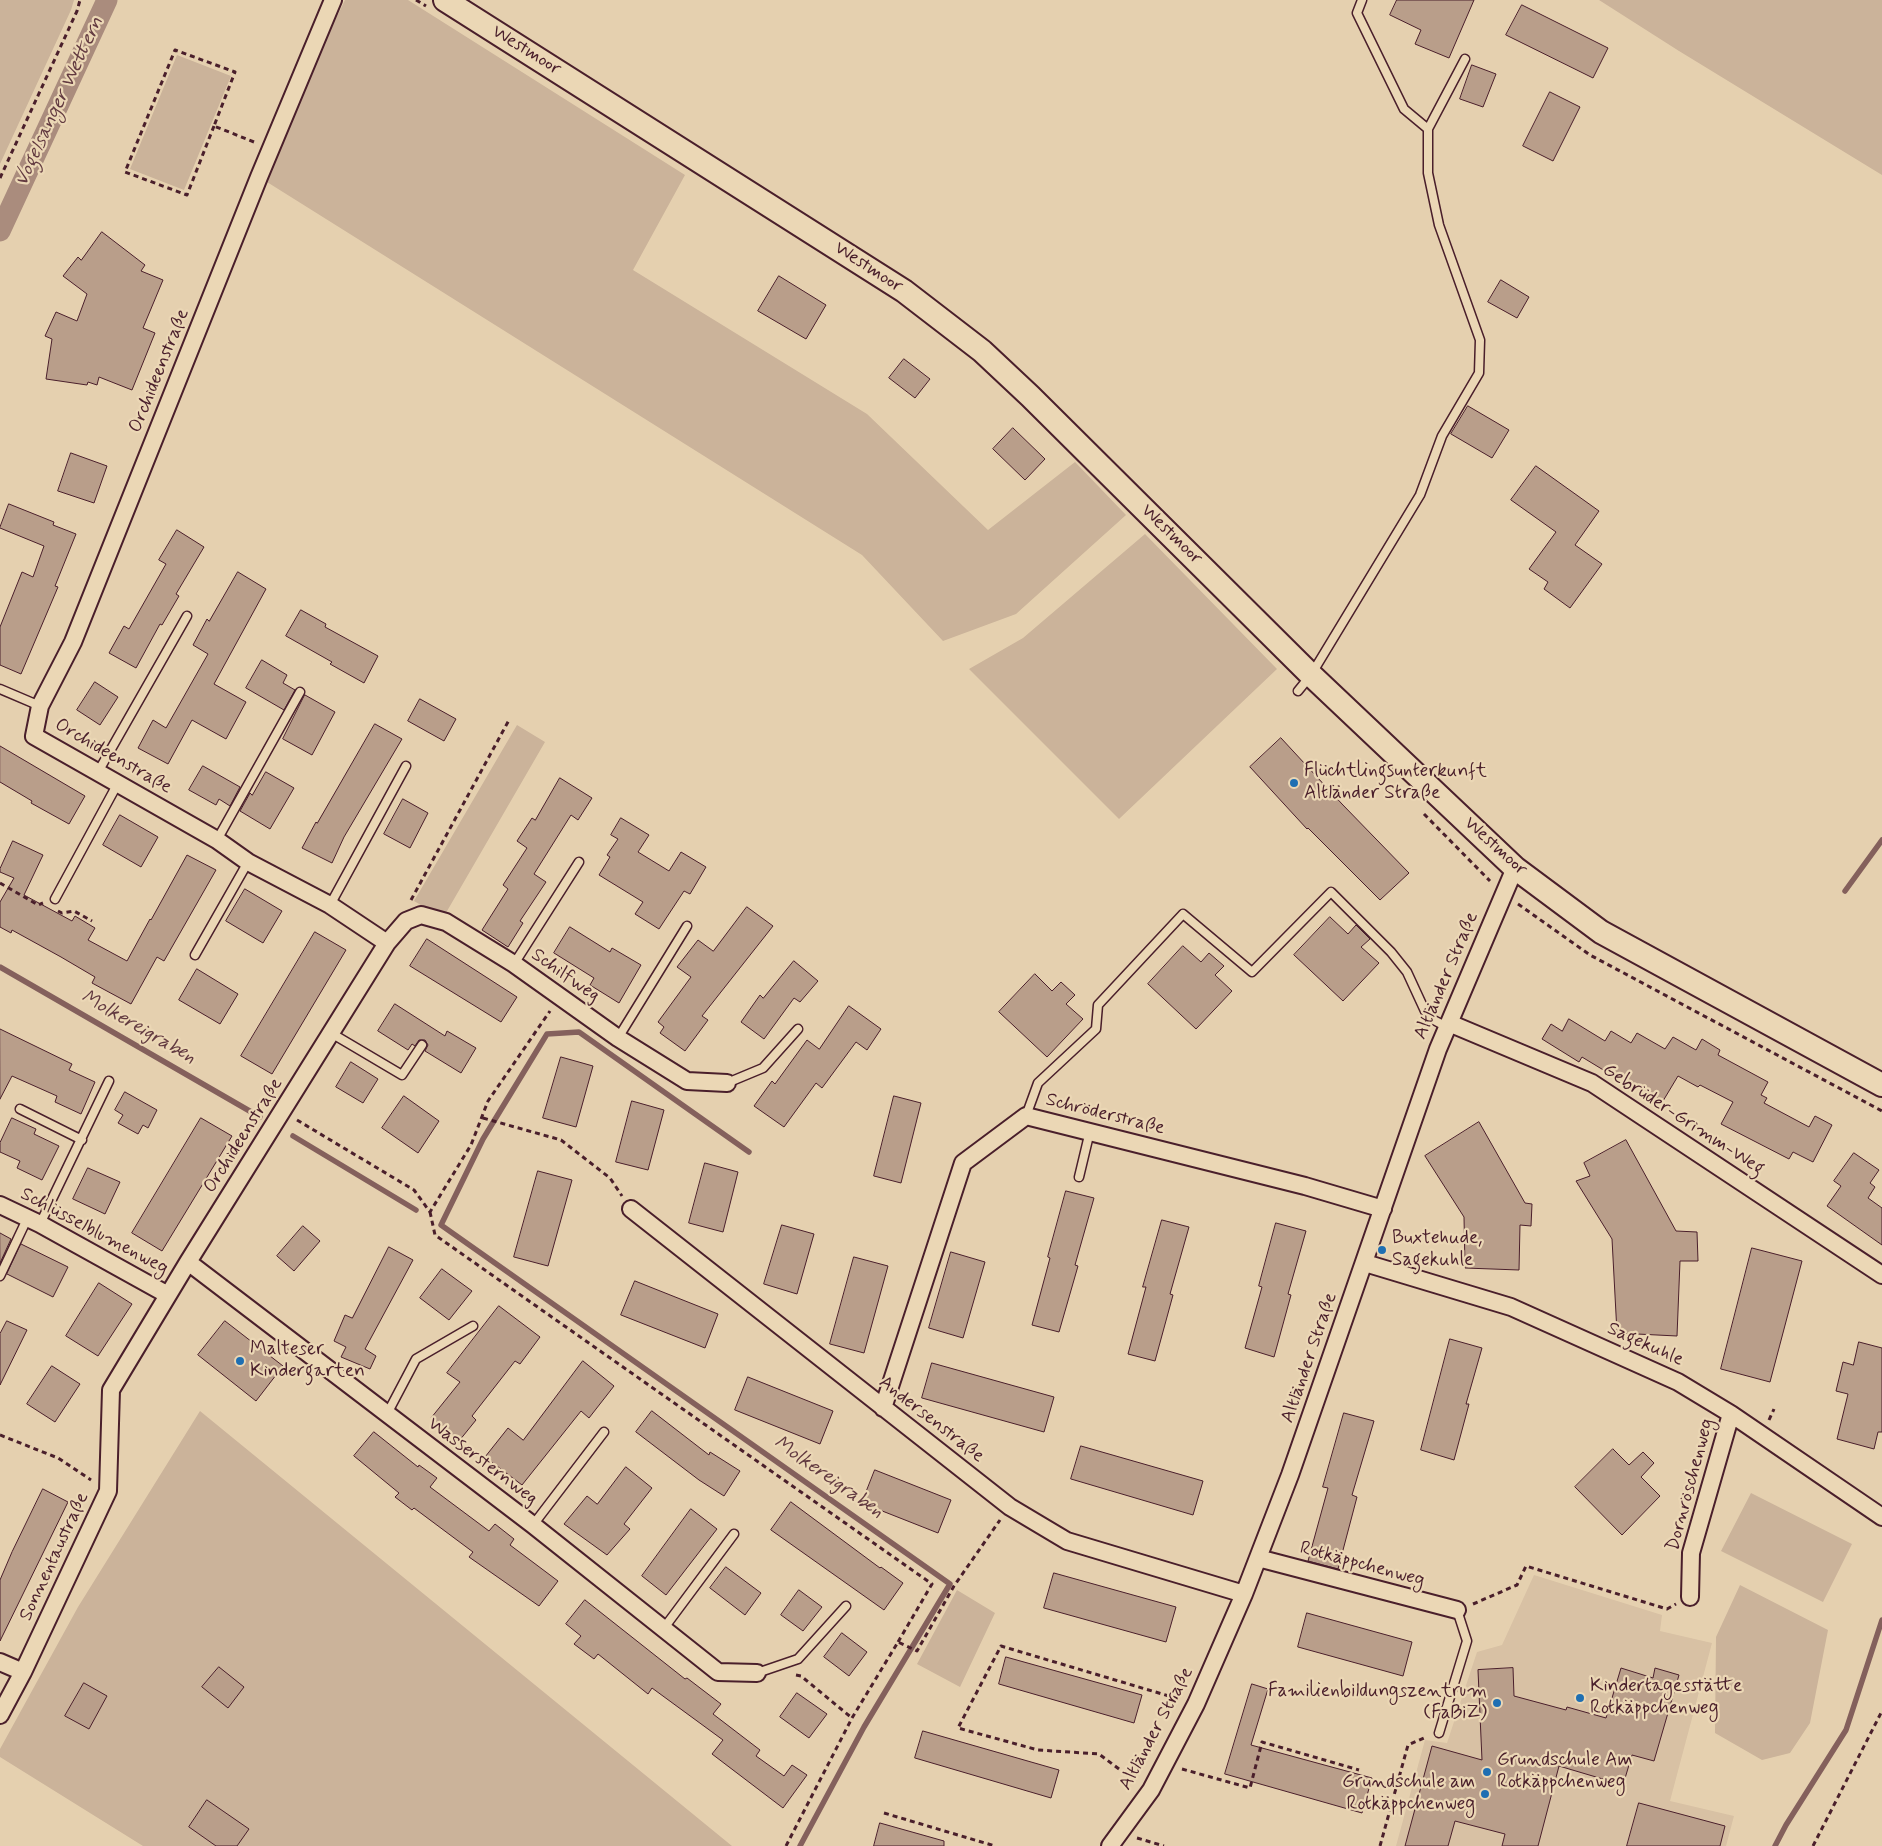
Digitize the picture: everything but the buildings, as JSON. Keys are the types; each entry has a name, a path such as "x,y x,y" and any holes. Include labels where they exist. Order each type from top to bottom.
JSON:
{"street":[{"name":"Orchideenstraße","path":"117,1379 387,943 330,905 248,862 217,840 34,736 40,706 73,642 259,177 333,0"},
{"name":"Westmoor","path":"445,0 904,291 982,351 1030,396 1305,683 1515,868 1601,932 1882,1085"},
{"name":"Altländer Straße","path":"1115,1840 1151,1790 1165,1764 1196,1704 1244,1594 1290,1475 1448,1025 1515,868"},
{"name":"Schilfweg","path":"413,918 421,914 446,922 514,964 618,1038 687,1081 727,1083"},
{"path":"387,943 406,921 413,918"},
{"name":"Gebrüder-Grimm-Weg","path":"1448,1025 1592,1083 1882,1275"},
{"name":"Schröderstraße","path":"883,1408 963,1162 1026,1116 1305,1186 1384,1209"},
{"name":"Schlüsselblumenweg","path":"0,1205 34,1221 168,1295"},
{"name":"Andersenstraße","path":"631,1209 1010,1507 1067,1541 1244,1594"},
{"name":"Wassersternweg","path":"188,1262 533,1525 718,1672 757,1673"},
{"name":"Sagekuhle","path":"1365,1263 1511,1307 1678,1382 1731,1414 1882,1517"},
{"name":"Sonnentaustraße","path":"0,1715 23,1672 108,1491 111,1390 117,1379"},
{"name":"Dornröschenweg","path":"1690,1597 1692,1553 1731,1414"},
{"name":"Rotkäppchenweg","path":"1258,1558 1457,1610"},
{"path":"0,1662 23,1672"}],"lane":[{"path":"1362,0 1357,14 1404,108 1428,129"},
{"path":"1305,683 1420,495 1442,436 1478,373 1480,340 1439,225 1428,173 1428,129 1464,59"},
{"path":"98,772 187,616"},
{"path":"0,689 40,706"},
{"path":"217,840 300,692"},
{"path":"330,905 406,766"},
{"path":"55,899 118,783"},
{"path":"195,955 248,862"},
{"path":"514,964 579,862"},
{"path":"1026,1116 1038,1083 1096,1029 1098,1005 1183,914 1252,972 1331,892 1391,952 1407,972 1425,1011 1435,1022 1448,1025"},
{"path":"618,1038 687,926"},
{"path":"727,1083 763,1068 798,1029"},
{"path":"331,1033 402,1075 422,1045"},
{"path":"0,1276 82,1140 109,1081"},
{"path":"20,1109 82,1140"},
{"path":"1079,1177 1090,1131"},
{"path":"387,1414 416,1359 472,1326"},
{"path":"533,1525 604,1432"},
{"path":"664,1628 734,1534"},
{"path":"757,1673 798,1659 846,1606"},
{"path":"1439,1733 1467,1641 1457,1610"}],"path":[{"path":"0,178 77,11 80,0"},
{"path":"175,50 235,72 214,126 187,195 125,172 175,50"},
{"path":"214,126 258,143"},
{"path":"413,918 410,898 509,720"},
{"path":"0,883 38,904 55,899 54,908 62,912 74,911 92,921"},
{"path":"1503,894 1590,956 1882,1111"},
{"path":"430,1212 471,1145 488,1101 560,996"},
{"path":"283,1111 414,1190 430,1212 435,1236 932,1584 852,1718 786,1846"},
{"path":"483,1118 561,1140 610,1178 631,1209"},
{"path":"0,1435 58,1458 108,1491"},
{"path":"898,1642 917,1651 968,1563 1010,1507"},
{"path":"1457,1610 1517,1585 1526,1566 1667,1609 1690,1597"},
{"path":"1119,1769 1099,1754 1038,1750 958,1728 1001,1646 1196,1704"},
{"path":"792,1675 801,1676 852,1718"},
{"path":"1813,1846 1882,1711"},
{"path":"1380,1846 1408,1745 1439,1733"},
{"path":"1165,1764 1250,1788 1262,1742 1359,1770"},
{"path":"884,1813 994,1846"},
{"path":"1115,1840 1164,1846"}],"shaded area":[{"path":"0,0 74,0 0,164"},
{"path":"345,0 408,0 685,175 633,270 867,414 988,530 1075,462 1126,515 1016,614 943,641 862,555 259,177"},
{"path":"1599,0 1882,0 1882,175 1679,51"},
{"path":"177,55 231,76 184,190 130,169"},
{"path":"1145,534 1277,669 1119,819 969,669 1023,638"},
{"path":"517,725 545,742 443,918 414,901"},
{"path":"200,1411 732,1846 143,1846 0,1757 0,1749 78,1607"},
{"path":"1751,1493 1852,1544 1823,1602 1721,1551"},
{"name":"Kindertagesstätte Rotkäppchenweg","path":"1534,1575 1662,1615 1660,1631 1712,1643 1670,1801 1734,1816 1726,1846 1396,1846 1425,1740 1447,1743 1477,1652 1502,1645"},
{"path":"1740,1585 1828,1630 1810,1723 1790,1753 1762,1760 1715,1733 1716,1637"},
{"path":"957,1590 995,1613 960,1687 917,1664"}],"waterway":[{"name":"Vogelsanger Wettern","path":"0,231 107,0"},
{"path":"1845,891 1882,840"},
{"name":"Molkereigraben","path":"0,967 260,1117"},
{"name":"Molkereigraben","path":"749,1152 579,1032 547,1034 483,1139 441,1225 950,1584 864,1727 800,1846"},
{"name":"Molkereigraben","path":"293,1136 416,1210"},
{"path":"1775,1846 1786,1825 1846,1730 1882,1620"}],"place":[{"name":"Flüchtlingsunterkunft Altländer Straße","path":"1294,783"},
{"name":"Buxtehude, Sagekuhle","path":"1382,1250"},
{"name":"Malteser Kindergarten","path":"240,1361"},
{"name":"Kindertagesstätte Rotkäppchenweg","path":"1580,1698"},
{"name":"Familienbildungszentrum (FaBiZ)","path":"1497,1703"},
{"name":"Grundschule Am Rotkäppchenweg","path":"1487,1772"},
{"name":"Grundschule am Rotkäppchenweg","path":"1485,1794"}]}
